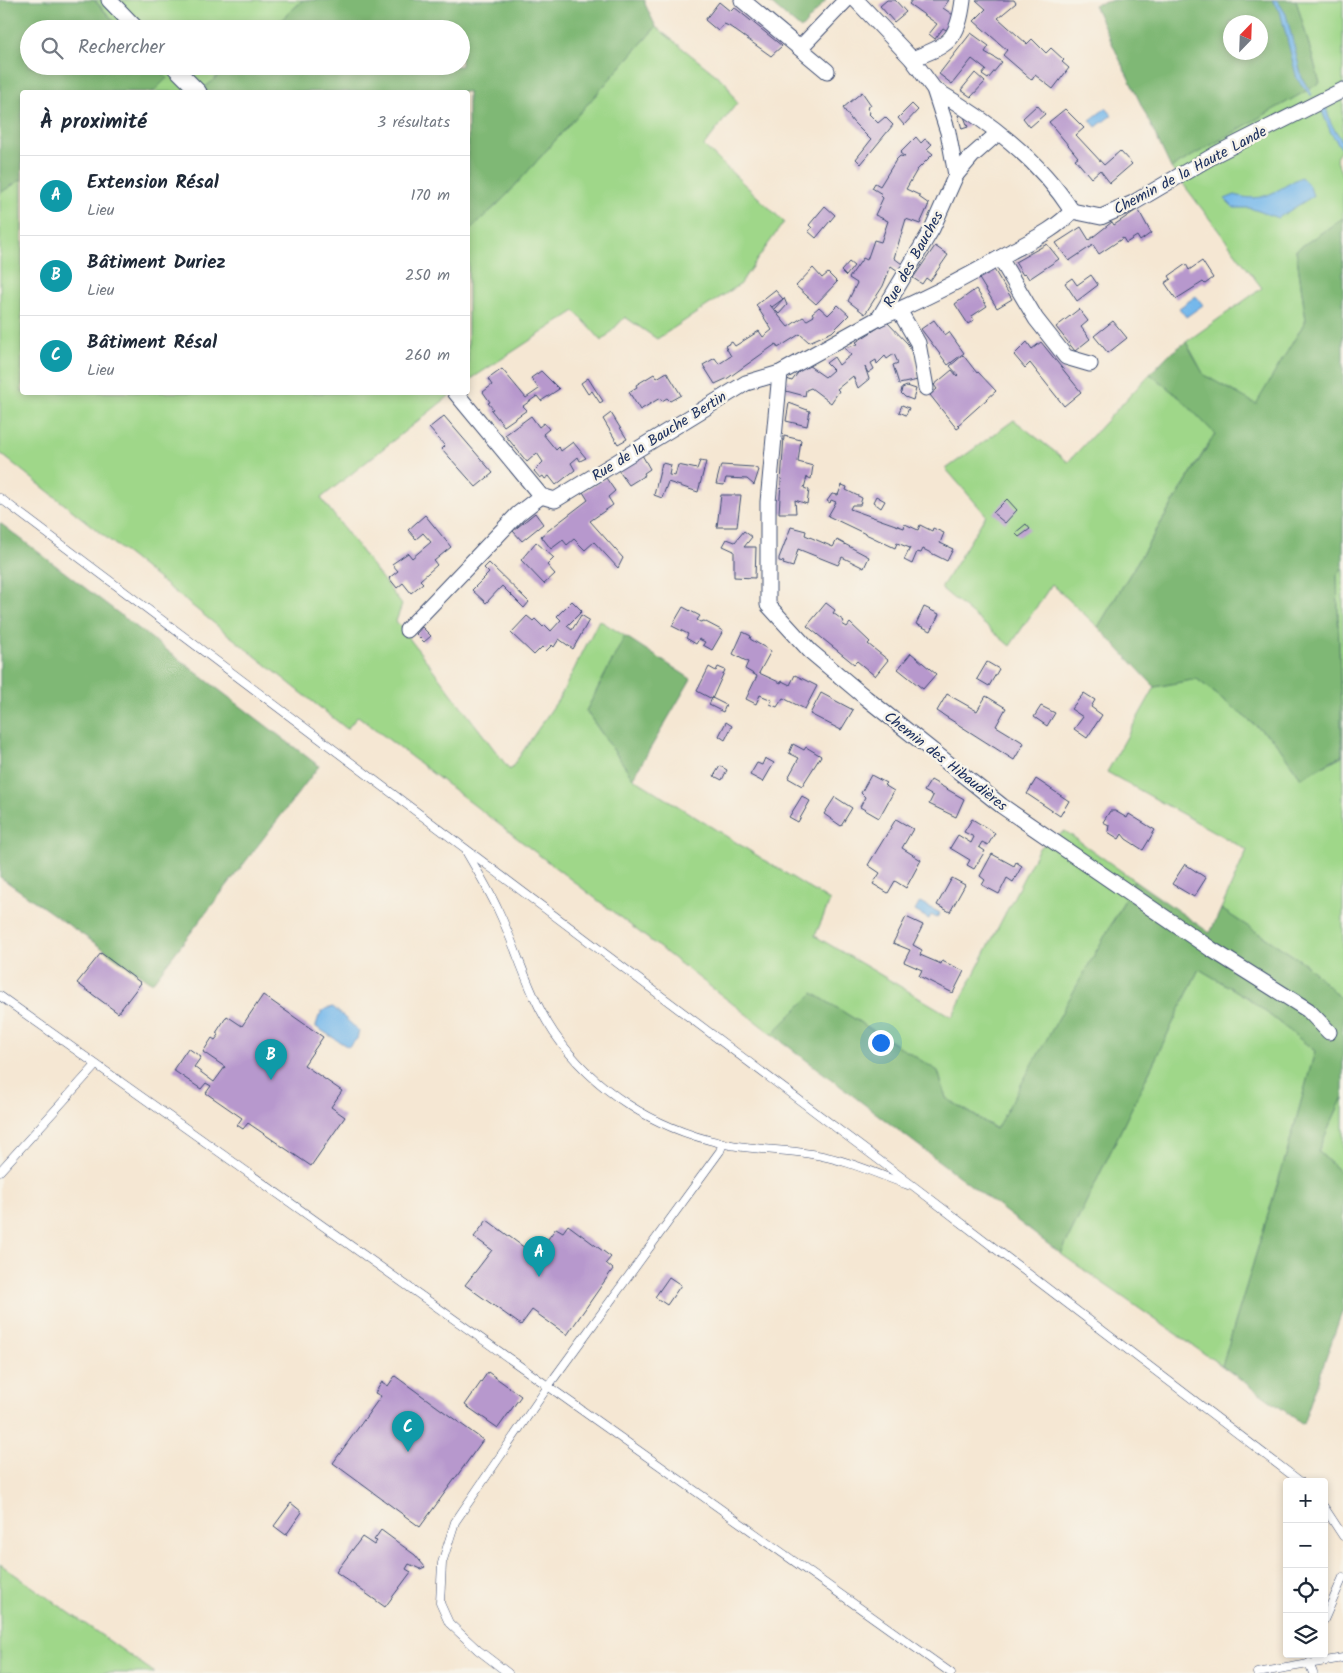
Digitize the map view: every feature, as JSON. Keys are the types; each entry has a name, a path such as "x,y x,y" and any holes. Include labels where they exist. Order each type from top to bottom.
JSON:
{"street":[{"path":"108,0 127,20"},
{"path":"742,0 827,72"},
{"path":"800,48 846,0"},
{"path":"856,0 912,59 934,89 948,132 956,175"},
{"path":"912,59 949,41 960,26 963,0"},
{"path":"182,75 198,90"},
{"path":"880,318 930,297 1000,258 1062,223 1072,211 1039,166 966,108 934,89"},
{"name":"Chemin de la Haute Lande","path":"1072,211 1101,217 1133,203 1218,153 1343,90"},
{"name":"Rue des Bauches","path":"780,373 880,318 932,229 956,175 972,156 998,133"},
{"path":"1000,258 1036,319 1066,357 1090,364"},
{"path":"899,310 918,343 926,388"},
{"name":"Rue de la Bauche Bertin","path":"541,496 555,500 746,382 780,373"},
{"name":"Chemin des Hibaudières","path":"780,373 768,502 768,605 810,651 1002,806 1210,949 1308,1010 1329,1032"},
{"path":"407,630 518,514 541,496 457,395"}],"lane":[{"path":"0,498 916,1188 1296,1478"},
{"path":"465,848 499,912 536,1001 554,1033 578,1063 607,1090 632,1108 663,1124 723,1144 813,1154 842,1161 916,1188"},
{"path":"0,996 428,1303 549,1385 951,1673"},
{"path":"0,1171 96,1064"},
{"path":"508,1673 478,1650 449,1623 440,1603 442,1563 455,1522 549,1385 697,1183 723,1144"},
{"path":"1328,1513 1343,1536"},
{"path":"1327,1613 1343,1577"},
{"path":"1257,1673 1309,1663 1317,1658"},
{"path":"1328,1658 1343,1658"},
{"path":"1309,1663 1313,1673"}],"green space":[{"path":"0,0 94,0 113,20 20,20 20,75 164,75 167,78 155,90 20,90 20,180 0,193"},
{"path":"95,0 303,0 281,20 113,20"},
{"path":"303,0 645,0 645,4 656,27 505,197 470,230 470,90 202,90 219,75 470,75 470,20 281,20"},
{"path":"767,0 826,0 801,29"},
{"path":"1114,0 1296,0 1320,83 1171,168 1094,5"},
{"path":"1296,0 1343,0 1343,146 1336,157 1343,179 1343,218 1296,250 1306,320 1256,405 1204,375 1186,342 1262,288 1171,168 1320,83"},
{"path":"656,27 726,83 737,103 704,146 784,222 739,285 657,339 625,317 602,341 575,311 470,380 470,230 505,197"},
{"path":"164,75 219,75 202,90 155,90 167,78"},
{"path":"20,180 20,395 450,395 321,498 402,605 396,621 510,770 560,697 599,620 625,636 586,711 633,778 830,901 815,936 952,1017 1039,848 1065,831 1134,880 1120,909 997,1129 946,1098 938,1071 813,993 772,1034 358,716 347,729 0,453 0,193"},
{"path":"1343,218 1343,567 1337,575 1342,755 1301,778 1274,740 1197,679 1155,687 1098,627 1215,434 1180,398 1150,374 1168,355 1186,342 1204,375 1256,404 1306,320 1296,250"},
{"path":"1150,374 1180,398 1215,433 1098,627 1052,584 1010,646 941,588 986,515 946,469 1014,420 1068,462"},
{"path":"0,523 319,766 152,983 0,877"},
{"path":"1343,567 1343,1001 1306,964 1221,909 1247,850 1107,772 1155,687 1197,679 1274,740 1301,778 1342,756 1337,575"},
{"path":"625,636 691,679 633,778 586,711"},
{"path":"1134,880 1210,933 1221,909 1306,964 1343,1001 1343,1097 1318,1151 1343,1175 1343,1309 1303,1424 1222,1366 1288,1149 1315,1051 1248,998 1199,969 1061,1254 772,1034 813,993 938,1071 946,1098 996,1129 1120,909"},
{"path":"1199,969 1248,998 1315,1051 1288,1149 1222,1366 1061,1254"},
{"path":"1343,1097 1343,1175 1318,1151"},
{"path":"0,1564 155,1673 0,1673"}],"water":[{"path":"1272,0 1277,0 1286,14 1302,78 1312,95 1297,79 1280,11"},
{"path":"1326,107 1331,124 1343,142 1343,151 1331,133 1321,109"},
{"path":"1106,108 1112,115 1096,127 1090,120"},
{"path":"1301,177 1310,187 1313,196 1278,218 1250,208 1234,208 1225,199 1235,195 1254,198 1262,197 1277,191"},
{"path":"1196,296 1203,305 1186,317 1179,308"},
{"path":"920,902 940,913 937,918 931,915 929,919 915,911"},
{"path":"333,1007 359,1031 357,1039 348,1047 316,1027 321,1013"}],"building":[{"path":"887,0 895,0 906,12 894,22 880,6"},
{"path":"912,0 949,0 943,8 956,17 946,30 943,28 935,39 929,34 937,24 909,4"},
{"path":"976,0 1014,0 1016,3 998,18 1027,44 1032,39 1046,53 1051,48 1064,60 1062,62 1069,68 1053,89 1035,75 1032,80 1003,55 1007,50 974,21 986,9"},
{"path":"719,2 730,11 734,7 782,46 771,56 729,26 724,24 718,31 705,20"},
{"path":"971,33 989,46 985,52 1002,62 988,79 982,75 986,70 972,59 952,84 939,74"},
{"path":"975,73 985,82 971,97 961,90"},
{"path":"862,92 871,105 867,108 869,114 878,123 885,117 893,125 861,164 856,159 871,140 853,122 843,108"},
{"path":"912,104 918,110 904,125 898,118"},
{"path":"1037,105 1045,114 1030,127 1023,118"},
{"path":"1065,109 1084,128 1076,135 1104,165 1120,151 1132,164 1110,183 1100,170 1091,178 1075,159 1078,157 1049,122"},
{"path":"963,114 968,127 962,129 958,115"},
{"path":"916,137 921,143 925,139 932,144 927,149 933,154 917,170 906,189 919,195 929,204 920,224 906,219 894,258 902,264 898,271 891,266 883,286 865,314 848,301 857,283 849,278 863,258 867,260 874,240 881,242 888,221 875,215 883,198 882,194 872,188 875,183 880,186 896,160 900,156 905,157 900,153"},
{"path":"825,206 835,215 816,238 808,231 812,228 809,225"},
{"path":"1138,209 1151,233 1140,241 1137,236 1126,243 1123,238 1099,254 1093,245 1069,261 1056,243 1081,227 1089,240 1112,222 1114,225"},
{"path":"1047,244 1059,259 1029,279 1025,273 1023,275 1015,262"},
{"path":"935,246 948,255 930,281 926,278 922,284 913,278"},
{"path":"1202,261 1213,278 1176,299 1165,283 1171,279 1169,276 1186,264 1189,270"},
{"path":"849,262 854,266 846,276 841,271"},
{"path":"813,268 822,278 828,273 837,282 816,304 796,286"},
{"path":"993,268 1012,299 997,308 978,277"},
{"path":"1091,275 1098,285 1077,301 1065,283 1072,278 1077,285"},
{"path":"976,289 987,306 972,316 974,320 968,324 955,304"},
{"path":"775,290 783,299 772,307 770,305 788,327 803,317 807,320 814,316 812,313 819,307 828,315 838,305 849,315 832,332 809,342 800,334 778,348 776,344 728,378 715,384 703,365 715,358 719,364 731,356 725,346 732,342 735,346 759,331 763,337 772,330 756,305"},
{"path":"784,298 787,305 779,314 774,309"},
{"path":"1079,309 1088,321 1081,327 1090,339 1075,351 1056,327"},
{"path":"934,320 945,335 949,332 964,353 948,365 921,329"},
{"path":"1113,321 1127,338 1108,353 1094,336"},
{"path":"887,322 908,344 914,358 918,380 899,384 893,365 898,363 894,354 887,359 885,356 877,364 876,360 871,363 874,369 868,373 865,367 869,379 858,388 853,376 837,389 839,391 831,403 811,388 806,390 805,396 786,391 787,379 792,381 805,363 825,377 833,370 826,363 834,357 839,365 851,355 845,348 858,344 856,342"},
{"path":"1027,342 1032,349 1041,342 1081,392 1064,406 1030,363 1025,368 1014,355"},
{"path":"963,355 977,373 996,391 958,425 960,427 957,429 930,395 937,389 934,385 952,370 958,375 950,366"},
{"path":"502,369 526,398 539,389 531,378 541,371 559,389 541,401 537,396 523,406 527,410 504,426 491,410 493,409 488,403 490,402 483,392 492,385 488,379"},
{"path":"667,372 681,395 670,401 667,398 662,401 660,398 640,410 629,392 637,387 636,385 654,374 657,378"},
{"path":"588,378 603,401 600,403 592,391 588,394 581,383"},
{"path":"907,386 916,389 913,400 901,393 902,388"},
{"path":"789,403 810,411 807,426 786,421"},
{"path":"902,405 909,408 906,415 899,412"},
{"path":"611,413 627,439 618,444 603,419"},
{"path":"444,416 493,473 476,487 442,449 445,446 429,428"},
{"path":"531,416 539,427 544,423 549,429 543,434 556,450 559,447 561,451 573,442 586,458 580,461 578,457 571,463 575,470 556,485 549,476 545,479 543,476 540,478 534,471 543,462 537,453 527,462 505,435"},
{"path":"784,436 801,440 798,462 813,466 811,479 807,477 804,488 809,490 807,504 795,500 796,513 779,513"},
{"path":"642,455 650,469 644,473 645,475 629,485 618,470"},
{"path":"700,461 706,462 698,492 668,482 662,498 654,495 662,463 671,465 669,475 675,476 678,465 697,469"},
{"path":"721,465 753,467 759,470 754,485 747,479 726,478 724,485 716,484"},
{"path":"606,478 615,491 608,497 613,505 590,521 623,558 618,568 594,542 585,550 574,539 567,545 563,540 551,549 541,536 588,500 583,492"},
{"path":"842,485 847,487 846,490 862,498 860,505 852,505 850,509 904,528 905,524 918,530 920,525 932,531 933,528 944,533 940,543 953,549 947,561 923,549 921,553 917,552 912,564 904,560 910,548 897,543 895,548 828,516 836,502 831,500 830,503 827,501 832,494 838,495"},
{"path":"721,495 741,495 737,527 717,527"},
{"path":"876,496 885,501 881,508 873,502"},
{"path":"1007,499 1017,510 1005,523 993,513"},
{"path":"535,513 543,524 522,541 513,531"},
{"path":"425,515 451,547 434,561 437,565 420,580 423,583 411,593 403,583 397,588 389,578 398,571 392,564 408,553 412,558 431,542 423,533 416,539 408,530"},
{"path":"1026,524 1030,529 1019,537 1015,533"},
{"path":"791,527 806,531 805,535 833,547 837,540 869,557 864,568 842,557 838,565 798,549 793,567 783,564 784,562 779,561 779,558"},
{"path":"744,531 752,537 744,547 756,547 755,578 734,577 734,551 723,546 727,539 735,542"},
{"path":"536,542 554,558 547,565 555,574 544,584 521,560"},
{"path":"489,563 529,602 524,608 502,586 486,603 472,590 489,573 484,568"},
{"path":"572,601 582,611 567,626 572,630 581,615 589,620 573,649 559,639 554,647 552,645 546,651 542,647 534,655 511,633 527,616 533,621 535,619 543,627 545,625 551,631 561,620 557,616"},
{"path":"826,603 835,610 833,613 844,621 842,624 847,627 850,623 870,642 868,644 888,660 875,676 857,661 854,664 807,626"},
{"path":"683,607 700,616 697,620 700,622 704,621 723,631 712,650 703,645 705,642 699,639 696,644 686,638 688,634 672,626"},
{"path":"924,607 939,614 931,631 916,624"},
{"path":"422,627 431,636 424,642 416,634"},
{"path":"743,632 751,636 750,639 771,651 759,673 790,685 795,675 817,686 805,709 783,698 777,707 770,704 772,700 760,695 756,704 746,699 757,676 745,669 748,662 733,654"},
{"path":"911,653 936,674 923,689 898,669"},
{"path":"987,662 999,669 989,686 977,679"},
{"path":"709,667 716,671 718,667 725,670 712,699 697,691"},
{"path":"821,693 853,710 841,730 810,714"},
{"path":"1084,693 1095,700 1091,707 1102,715 1087,738 1074,729 1083,717 1071,709"},
{"path":"947,694 977,711 986,696 1006,708 996,726 1024,743 1014,760 937,711"},
{"path":"712,698 726,705 723,712 709,705"},
{"path":"1041,706 1055,713 1047,726 1034,717"},
{"path":"726,722 732,726 725,740 719,736"},
{"path":"793,744 804,750 806,747 821,756 802,786 788,778 799,758 789,753"},
{"path":"765,758 774,763 763,782 750,775 757,763 762,765"},
{"path":"720,766 727,770 722,780 714,776"},
{"path":"871,775 886,783 884,785 894,791 879,818 860,807 865,797 861,793"},
{"path":"1036,779 1069,801 1060,816 1027,794"},
{"path":"931,780 964,799 956,817 929,804 933,796 924,791"},
{"path":"802,796 810,801 798,822 789,817"},
{"path":"835,797 852,808 841,826 824,814"},
{"path":"1110,811 1115,811 1127,818 1129,814 1155,830 1143,850 1126,839 1122,834 1119,839 1108,832 1109,825 1103,822"},
{"path":"896,819 913,829 902,848 921,860 906,888 895,881 888,893 873,884 880,873 868,865"},
{"path":"972,819 995,833 988,845 982,842 979,847 985,851 974,869 967,865 970,860 950,848 958,835 971,843 974,837 964,832"},
{"path":"992,854 1014,866 1016,862 1022,866 1013,882 1007,878 999,894 982,885 985,880 980,876"},
{"path":"1185,864 1206,878 1194,897 1172,884"},
{"path":"952,878 965,885 950,912 937,905"},
{"path":"906,917 923,925 913,945 922,950 920,955 941,964 942,961 964,971 953,993 919,976 922,970 904,962 910,950 893,943"},
{"path":"101,953 141,983 118,1013 77,983"},
{"path":"263,995 323,1037 304,1065 342,1091 331,1107 345,1117 311,1166 248,1123 243,1129 237,1125 242,1118 206,1093 211,1086 206,1083 201,1089 173,1070 188,1048 201,1057 194,1067 214,1082 225,1067 203,1052 212,1038 215,1040 219,1035 216,1033 227,1016 242,1026"},
{"path":"487,1220 533,1254 530,1259 532,1261 556,1228 563,1232 568,1225 611,1257 606,1263 613,1269 567,1335 532,1310 521,1325 465,1285 492,1250 474,1237"},
{"path":"669,1277 681,1285 667,1305 655,1297"},
{"path":"488,1372 521,1396 498,1428 465,1405"},
{"path":"395,1376 483,1440 420,1527 333,1463 381,1396 375,1393 382,1382 388,1386"},
{"path":"291,1503 302,1512 286,1535 274,1526"},
{"path":"381,1530 415,1555 425,1567 420,1569 409,1564 406,1569 411,1572 385,1607 336,1572 362,1537 374,1545 377,1541 374,1540"}],"place":[{"name":"Bâtiment Duriez","path":"271,1080"},
{"name":"Extension Résal","path":"539,1277"},
{"name":"Bâtiment Résal","path":"408,1452"}]}
